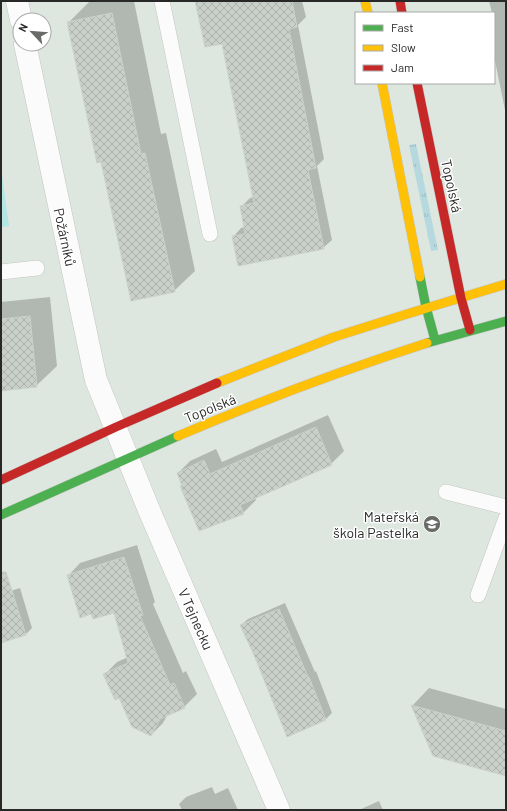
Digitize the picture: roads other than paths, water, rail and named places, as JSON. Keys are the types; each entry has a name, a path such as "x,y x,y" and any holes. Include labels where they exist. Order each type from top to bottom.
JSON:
{"street":[{"path":"17,1 19,12"},
{"path":"366,1 368,12"},
{"path":"400,1 402,12"},
{"name":"Požárníků","path":"28,52 94,376 115,427"},
{"path":"382,84 426,307 435,340"},
{"name":"Topolská","path":"1,515 128,458 290,391 435,340 470,330 461,298 417,84"},
{"name":"Topolská","path":"1,480 177,399 309,347 426,307 506,284"},
{"path":"470,330 506,321"},
{"name":"V Tejnecku","path":"115,427 152,518 279,810"}],"lane":[{"path":"162,1 210,234"},
{"path":"1,272 37,268"},
{"path":"446,492 506,507"},
{"path":"478,595 506,518"}],"place":[{"name":"Mateřská škola Pastelka","path":"432,524"}]}
